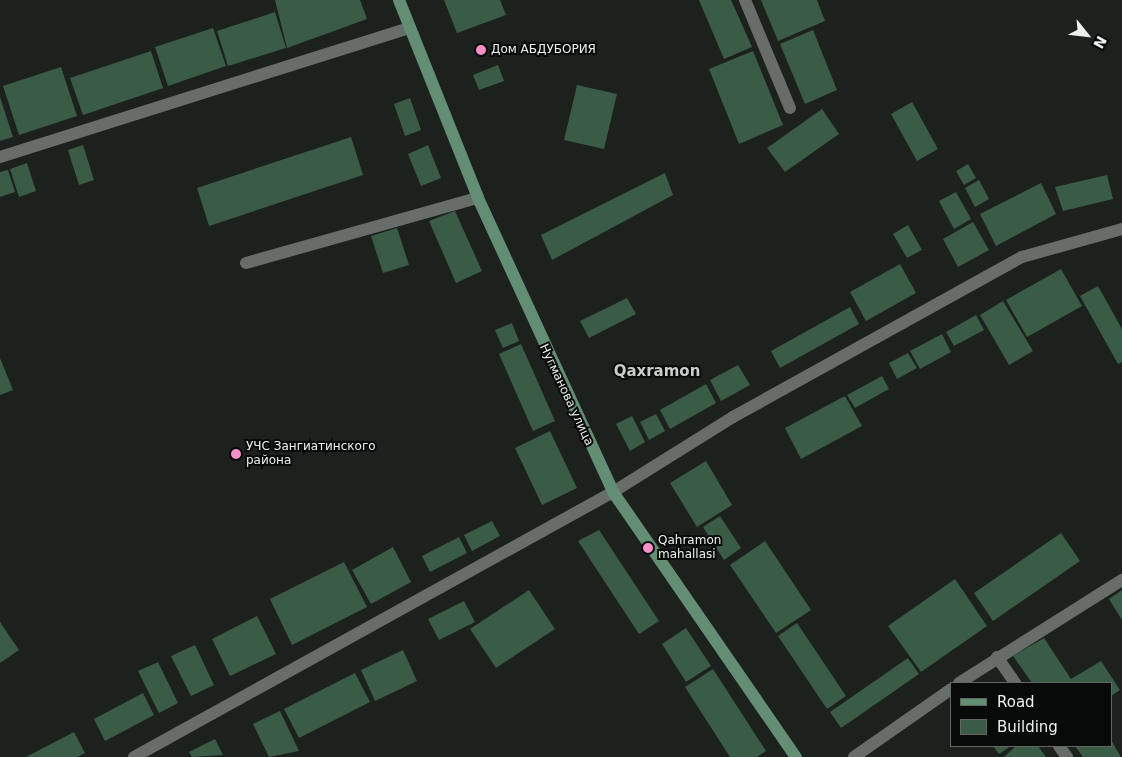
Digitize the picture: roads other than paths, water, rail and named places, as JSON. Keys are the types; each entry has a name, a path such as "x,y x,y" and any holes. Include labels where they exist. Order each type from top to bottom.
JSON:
{"main road":[{"name":"Нугманова улица","path":"399,0 478,198 613,492 796,757"}],"street":[{"path":"745,0 790,108"},
{"path":"0,157 410,28"},
{"path":"246,263 478,198"},
{"path":"134,757 613,492 733,417 1022,257 1122,228"},
{"path":"960,682 997,657 1122,580"},
{"path":"997,657 1014,682"},
{"path":"854,757 950,690"}],"place":[{"name":"Дом АБДУБОРИЯ","path":"481,50"},
{"name":"УЧС Зангиатинского района","path":"236,454"},
{"name":"Qahramon mahallasi","path":"648,548"}],"district":[{"name":"Qaxramon","path":"657,372"}]}
